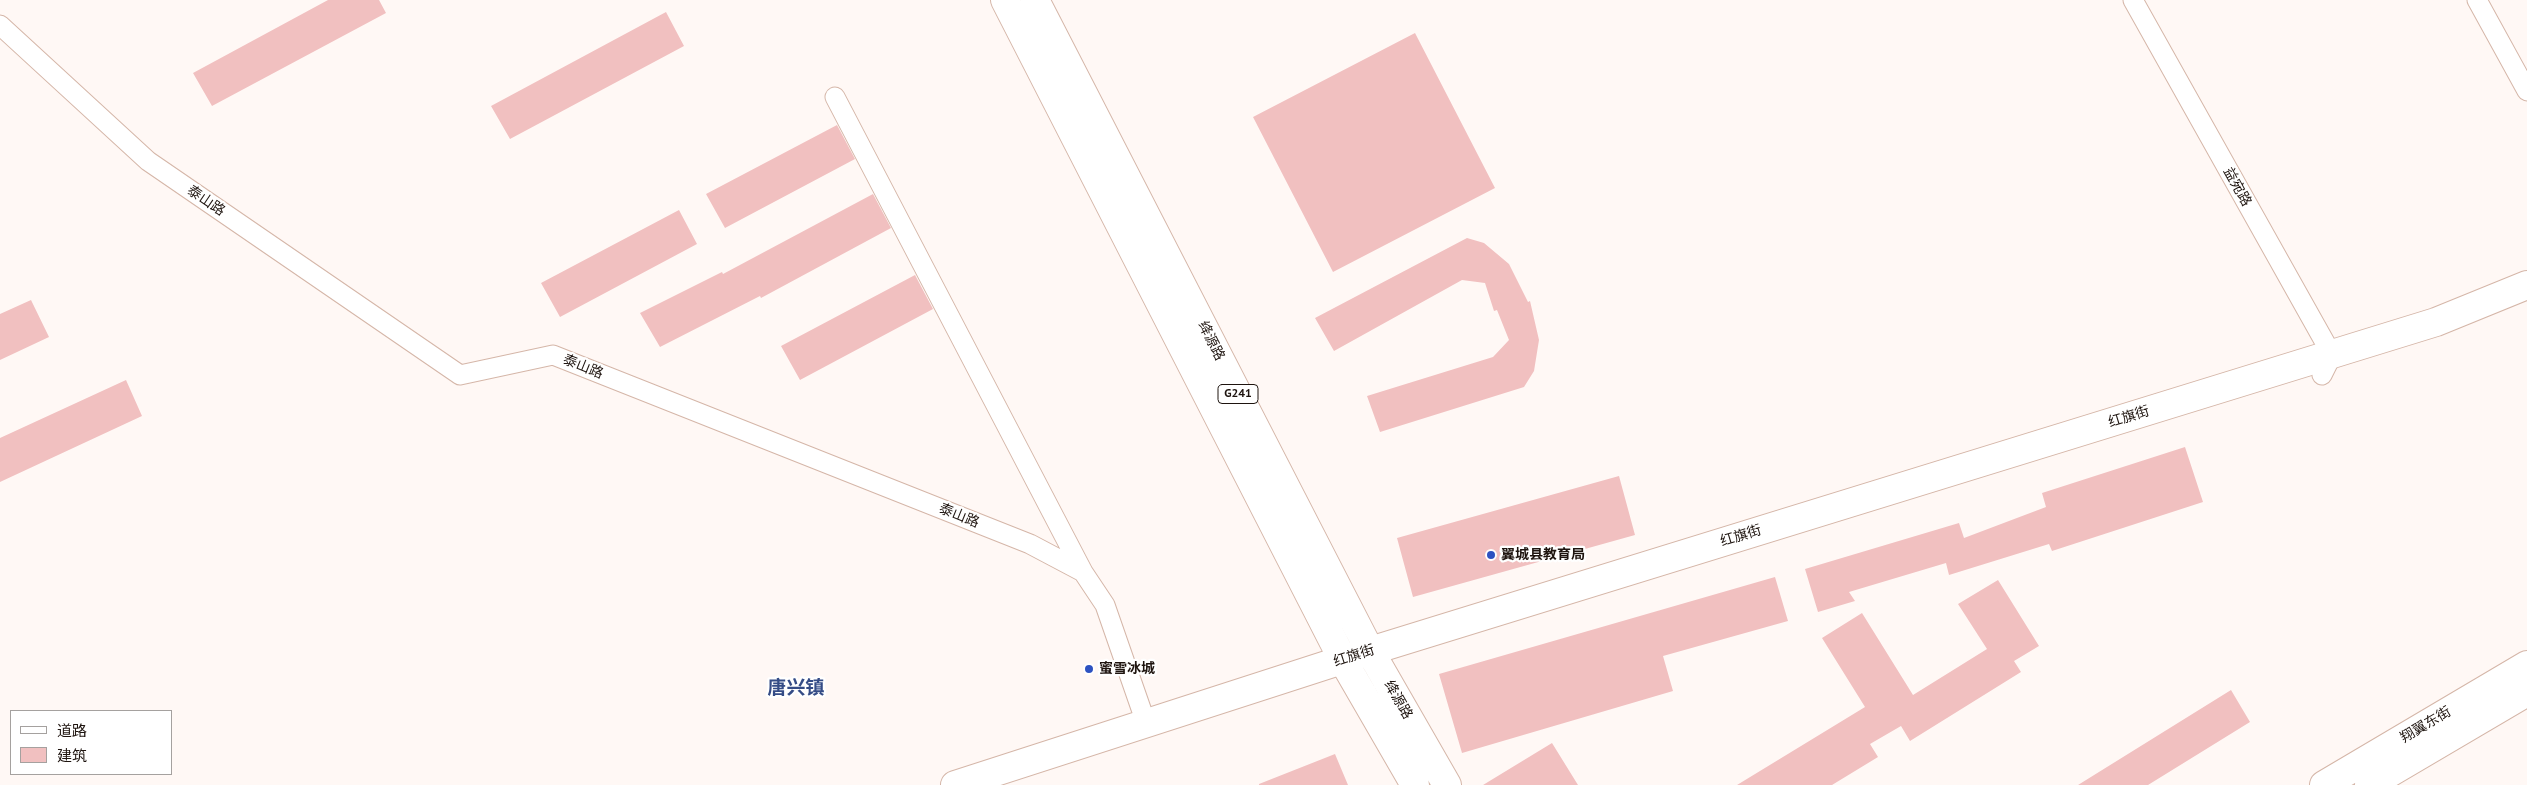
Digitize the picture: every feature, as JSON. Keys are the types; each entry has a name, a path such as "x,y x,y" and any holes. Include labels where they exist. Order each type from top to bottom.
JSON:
{"main road":[{"name":"绛源路","path":"1004,0 1348,667 1415,785"},
{"name":"绛源路","path":"1035,0 1374,658 1447,785"},
{"name":"红旗街","path":"2326,365 2527,285"},
{"name":"红旗街","path":"1017,785 1374,658 2326,365 2441,338 2527,303"},
{"name":"翔翼东街","path":"2324,785 2527,665"},
{"name":"红旗街","path":"954,785 1146,723 1348,667"},
{"name":"翔翼东街","path":"2369,785 2527,692"}],"street":[{"name":"益宛路","path":"2133,0 2326,365"},
{"path":"2477,0 2527,91"},
{"name":"泰山路","path":"0,25 148,161 460,375 554,355 1030,544 1083,572 1105,605 1146,723"},
{"path":"835,97 1083,572"}],"building":[{"path":"328,0 379,0 386,13 212,106 193,73"},
{"path":"666,12 684,46 510,139 491,106"},
{"path":"1415,33 1495,188 1333,272 1253,117"},
{"path":"837,125 855,159 725,228 706,194"},
{"path":"873,194 891,228 761,298 760,296 660,347 640,313 722,272 723,274"},
{"path":"679,210 697,244 560,317 541,283"},
{"path":"1467,238 1484,243 1509,264 1528,302 1530,301 1539,340 1534,371 1524,387 1380,432 1367,396 1493,357 1509,340 1497,310 1494,311 1485,283 1462,280 1334,351 1315,318"},
{"path":"915,275 933,309 800,380 781,346"},
{"path":"31,300 49,337 0,360 0,314"},
{"path":"126,380 142,416 0,482 0,438"},
{"path":"2185,447 2203,502 2052,551 2049,544 1949,575 1946,563 1849,592 1855,601 1818,612 1805,569 1959,523 1964,538 2046,507 2042,493"},
{"path":"1619,476 1635,535 1413,597 1397,538"},
{"path":"1775,577 1788,621 1663,656 1673,691 1462,753 1439,674"},
{"path":"1998,580 2039,646 2014,661 2021,672 1910,741 1901,726 1870,744 1878,757 1832,785 1737,785 1865,707 1822,638 1862,613 1913,695 1987,649 1958,604"},
{"path":"2231,690 2250,722 2148,785 2078,785"},
{"path":"1552,743 1578,785 1483,785"},
{"path":"1335,754 1348,785 1259,785 1259,784"}],"place":[{"name":"翼城县教育局","path":"1491,555"},
{"name":"蜜雪冰城","path":"1089,669"}],"district":[{"name":"唐兴镇","path":"796,689"}]}
